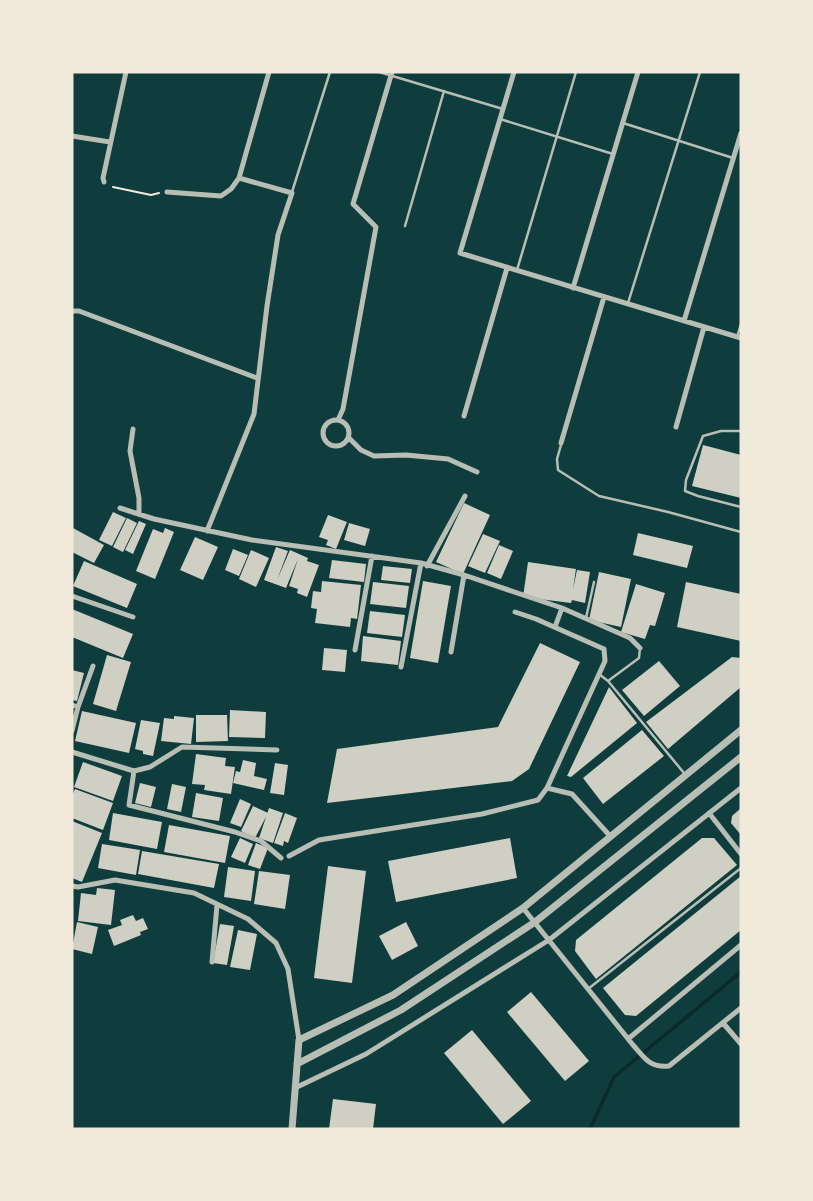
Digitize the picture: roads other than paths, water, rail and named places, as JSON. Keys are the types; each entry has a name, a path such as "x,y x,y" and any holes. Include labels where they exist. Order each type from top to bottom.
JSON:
{"street":[{"path":"104,182 126,72"},
{"path":"167,192 221,195 231,189 239,177 269,72"},
{"path":"514,72 460,253 739,338"},
{"path":"573,288 638,72"},
{"path":"338,420 343,409 376,227 353,204 391,73"},
{"path":"684,321 741,133"},
{"path":"72,136 110,142"},
{"path":"207,531 254,414 278,235 292,193 239,177"},
{"path":"464,416 507,268"},
{"path":"561,443 604,297"},
{"path":"72,311 79,311 257,378"},
{"path":"676,427 704,327"},
{"path":"338,420 348,427 348,438 343,444 331,445 323,436 325,427 338,420"},
{"path":"133,429 130,451 139,498 139,514"},
{"path":"348,438 360,450 374,456 406,455 448,459 477,472"},
{"path":"401,667 424,564 465,496"},
{"path":"120,508 153,519 252,540 424,564 562,608 630,638 640,648"},
{"path":"355,650 372,556"},
{"path":"451,652 464,575"},
{"path":"72,596 133,617"},
{"path":"555,627 562,608"},
{"path":"289,856 319,840 482,814 538,800 547,788 606,661 604,649 514,612"},
{"path":"72,731 75,706 93,666"},
{"path":"299,1040 393,995 523,908 741,730"},
{"path":"72,752 134,771 150,767 183,747 277,750"},
{"path":"297,1064 401,1010 535,922 741,757"},
{"path":"134,771 129,805 261,841 281,858"},
{"path":"547,788 572,794 611,838"},
{"path":"295,1088 366,1054 549,940 741,788"},
{"path":"709,813 741,853"},
{"path":"72,886 115,880 194,893 248,919 276,943 288,969 299,1040 292,1129"},
{"path":"212,962 217,905"},
{"path":"523,908 650,1064 669,1066 741,1008"},
{"path":"628,1039 741,945"},
{"path":"723,1023 741,1044"}],"lane":[{"path":"292,193 330,72"},
{"path":"379,72 391,73 503,108"},
{"path":"516,271 576,72"},
{"path":"627,304 700,72"},
{"path":"405,226 444,91"},
{"path":"500,119 613,154"},
{"path":"623,123 733,158"},
{"path":"739,338 741,324"},
{"path":"741,431 721,431 703,436 686,480 685,491 741,507"},
{"path":"561,443 558,470 599,496 741,532"},
{"path":"586,618 594,582"},
{"path":"608,681 639,658 640,648"},
{"path":"599,674 608,681 686,775"},
{"path":"588,989 741,868"}],"waterway":[{"path":"590,1129 614,1077 741,972"}]}
